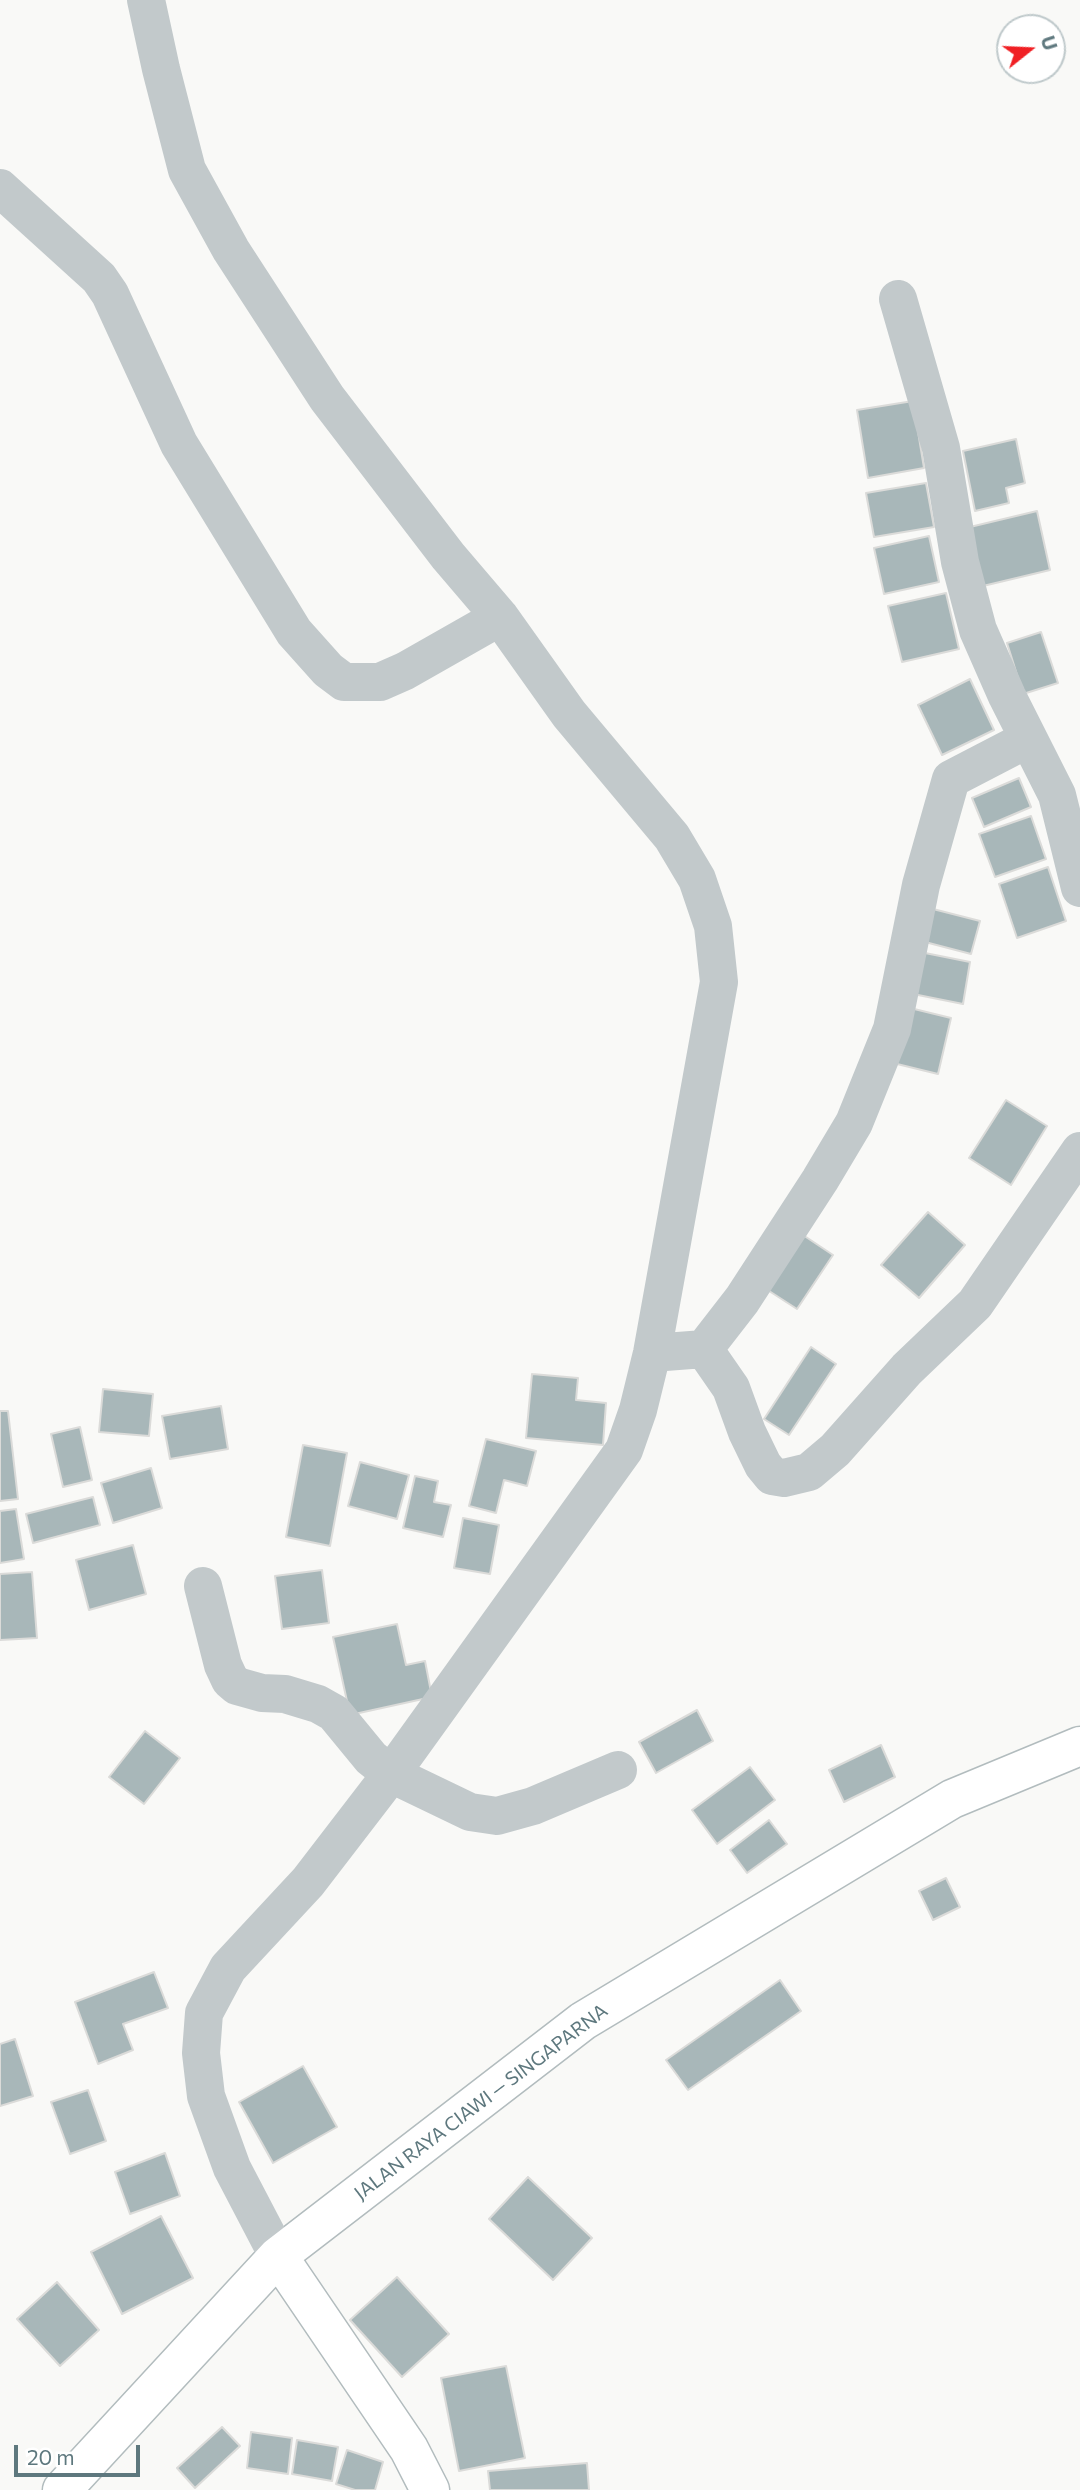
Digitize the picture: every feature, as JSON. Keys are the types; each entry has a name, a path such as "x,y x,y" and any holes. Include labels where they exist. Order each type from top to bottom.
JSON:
{"main road":[{"name":"JALAN RAYA CIAWI — SINGAPARNA","path":"62,2490 278,2256 583,2021 952,1799 1080,1746"},
{"path":"278,2256 409,2449 430,2490"}],"street":[{"path":"146,0 160,69 187,170 231,250 327,398 448,556 500,617 569,714 672,837 697,879 713,926 719,982 652,1353 638,1410 624,1450 391,1774 308,1882 228,1968 204,2013 201,2053 206,2096 232,2168 278,2256"},
{"path":"0,188 99,278 110,294 178,444 294,632 328,670 344,682 380,682 405,671 500,617"},
{"path":"898,299 941,449 960,562 978,630 1057,795 1080,888"},
{"path":"652,1353 704,1349 742,1300 854,1123 892,1029 921,885 951,779 1028,739"},
{"path":"704,1349 731,1388 747,1432 772,1476 785,1478 810,1472 835,1450 907,1369 975,1304 1080,1151"},
{"path":"204,1586 223,1665 230,1680 237,1686 262,1693 285,1694 318,1704 334,1713 371,1758 391,1774 470,1812 497,1816 533,1806 618,1770"}],"building":[{"path":"913,401 924,468 868,478 857,410"},
{"path":"1016,439 1025,483 1006,488 1009,503 975,511 963,451"},
{"path":"926,483 934,527 874,537 866,493"},
{"path":"1037,511 1050,570 983,586 970,527"},
{"path":"929,536 939,582 884,594 874,548"},
{"path":"946,593 959,649 902,662 888,606"},
{"path":"1041,632 1058,683 1023,694 1007,643"},
{"path":"970,679 994,730 942,755 918,705"},
{"path":"1019,778 1031,807 984,827 972,798"},
{"path":"1031,816 1046,859 995,877 979,834"},
{"path":"1048,867 1066,921 1017,938 999,884"},
{"path":"933,909 980,921 971,954 925,942"},
{"path":"920,952 970,962 963,1004 913,994"},
{"path":"906,1007 951,1018 938,1074 893,1063"},
{"path":"1006,1100 1047,1126 1011,1185 969,1158"},
{"path":"928,1212 965,1245 919,1298 881,1265"},
{"path":"803,1235 833,1255 797,1309 766,1289"},
{"path":"811,1347 836,1364 789,1435 764,1419"},
{"path":"532,1374 578,1378 576,1400 606,1403 603,1445 526,1438"},
{"path":"103,1389 153,1394 149,1436 99,1432"},
{"path":"221,1406 228,1449 170,1459 162,1416"},
{"path":"0,1411 8,1411 18,1499 0,1501"},
{"path":"80,1427 92,1480 63,1487 51,1434"},
{"path":"486,1439 536,1451 527,1486 504,1480 496,1513 469,1506"},
{"path":"303,1445 347,1453 330,1546 286,1537"},
{"path":"360,1462 409,1475 397,1519 348,1506"},
{"path":"151,1468 162,1508 113,1523 101,1483"},
{"path":"415,1476 438,1481 434,1502 451,1505 443,1537 403,1528"},
{"path":"93,1497 100,1525 33,1543 26,1514"},
{"path":"16,1509 24,1559 0,1563 0,1511"},
{"path":"463,1518 499,1525 490,1574 454,1568"},
{"path":"133,1545 146,1594 89,1610 76,1560"},
{"path":"322,1570 329,1623 282,1629 275,1576"},
{"path":"32,1572 37,1638 0,1640 0,1574"},
{"path":"397,1624 406,1665 425,1661 432,1697 350,1715 333,1637"},
{"path":"697,1710 713,1741 656,1773 639,1742"},
{"path":"145,1731 180,1758 144,1804 109,1777"},
{"path":"881,1745 895,1777 844,1802 829,1770"},
{"path":"750,1767 775,1800 717,1844 692,1810"},
{"path":"769,1820 787,1844 747,1873 730,1850"},
{"path":"946,1878 960,1907 933,1920 919,1891"},
{"path":"154,1972 168,2008 123,2024 133,2050 98,2064 75,2002"},
{"path":"780,1980 801,2011 688,2090 666,2060"},
{"path":"15,2039 33,2096 0,2106 0,2044"},
{"path":"303,2066 337,2127 273,2163 239,2102"},
{"path":"88,2090 106,2141 70,2154 51,2102"},
{"path":"165,2153 180,2196 130,2214 115,2172"},
{"path":"528,2177 592,2238 553,2280 489,2219"},
{"path":"161,2216 193,2278 122,2314 91,2252"},
{"path":"397,2277 449,2334 402,2377 350,2320"},
{"path":"57,2282 99,2330 60,2366 17,2319"},
{"path":"506,2366 525,2458 459,2471 441,2378"},
{"path":"222,2427 240,2446 195,2488 177,2468"},
{"path":"251,2432 292,2438 288,2474 247,2468"},
{"path":"297,2440 338,2447 332,2481 292,2474"},
{"path":"347,2450 383,2462 375,2490 355,2490 336,2484"},
{"path":"587,2463 589,2490 490,2490 488,2471"}]}
